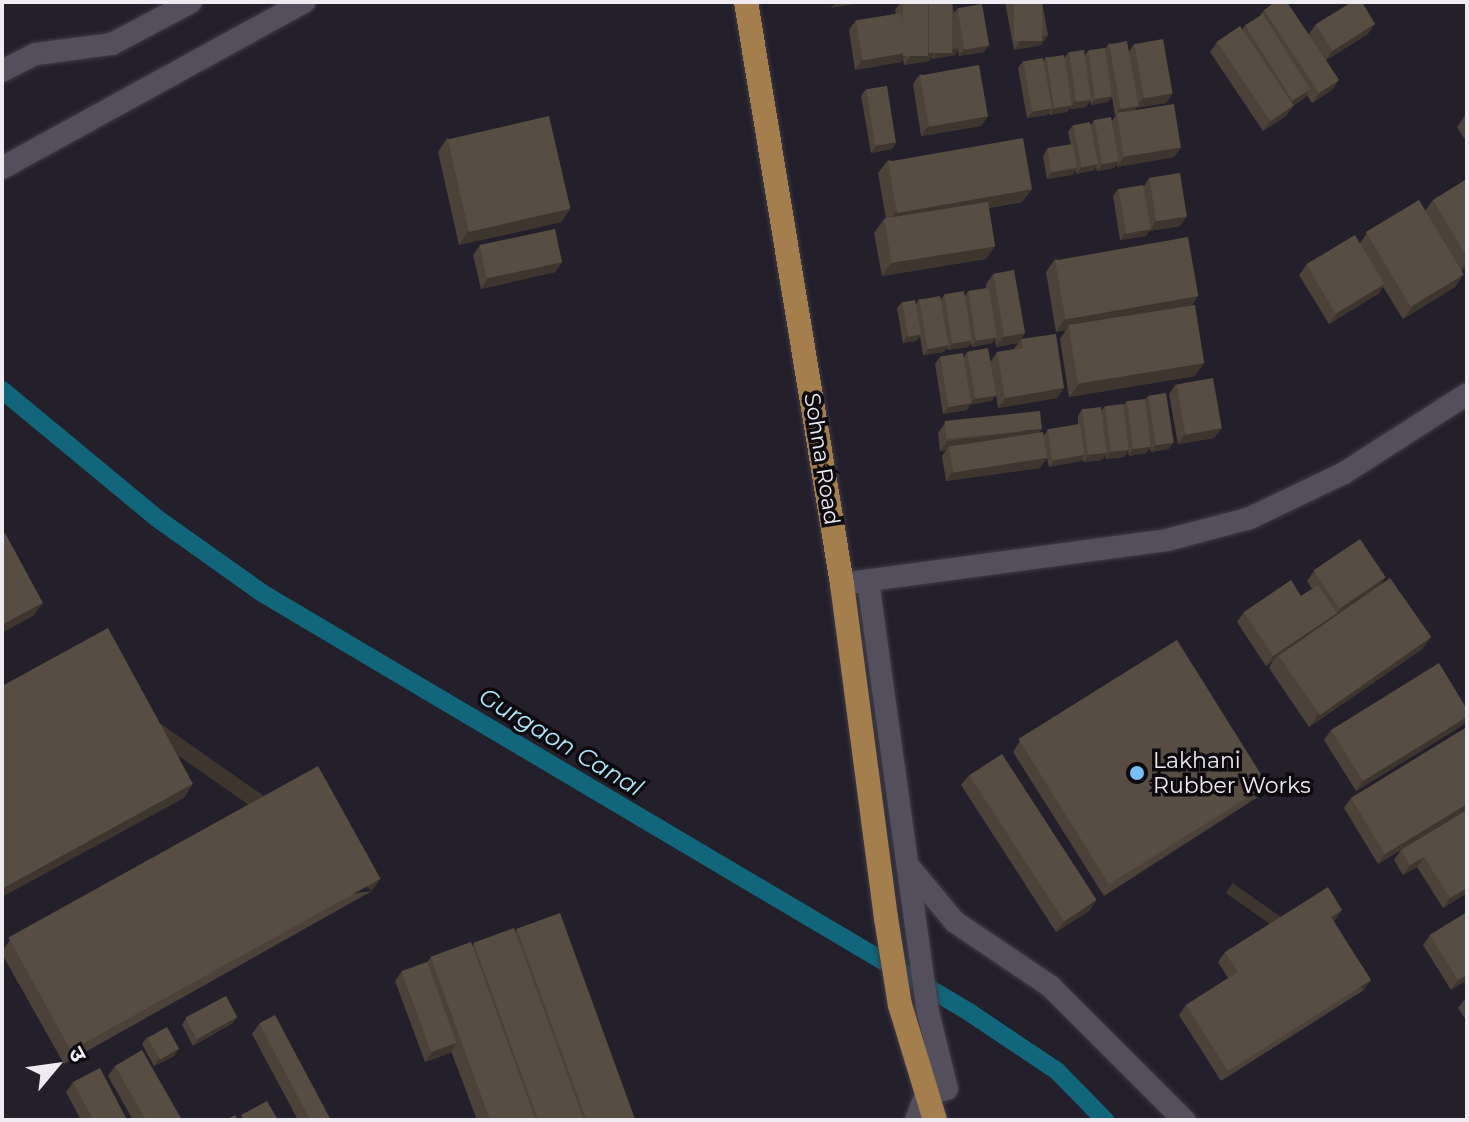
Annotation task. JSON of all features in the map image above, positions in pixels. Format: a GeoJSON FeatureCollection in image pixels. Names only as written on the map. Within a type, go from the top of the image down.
{"type":"FeatureCollection","features":[{"type":"Feature","properties":{"kind":"main road","name":"Sohna Road"},"geometry":{"type":"LineString","coordinates":[[746,2],[842,584],[900,1005],[935,1120]]}},
{"type":"Feature","properties":{"kind":"street"},"geometry":{"type":"LineString","coordinates":[[2,71],[46,51],[112,44],[191,2]]}},
{"type":"Feature","properties":{"kind":"street"},"geometry":{"type":"LineString","coordinates":[[2,168],[304,2]]}},
{"type":"Feature","properties":{"kind":"street"},"geometry":{"type":"LineString","coordinates":[[842,584],[1167,540],[1250,518],[1344,473],[1467,394]]}},
{"type":"Feature","properties":{"kind":"street"},"geometry":{"type":"LineString","coordinates":[[868,581],[928,1012],[947,1089],[926,1094],[916,1120]]}},
{"type":"Feature","properties":{"kind":"street"},"geometry":{"type":"LineString","coordinates":[[907,864],[955,922],[1050,986],[1184,1120]]}},
{"type":"Feature","properties":{"kind":"building"},"geometry":{"type":"Polygon","coordinates":[[[903,2],[928,2],[928,56],[903,56],[903,2]]]}},
{"type":"Feature","properties":{"kind":"building"},"geometry":{"type":"Polygon","coordinates":[[[929,2],[952,2],[952,53],[929,53],[929,2]]]}},
{"type":"Feature","properties":{"kind":"building"},"geometry":{"type":"Polygon","coordinates":[[[1014,2],[1042,2],[1042,41],[1014,41],[1014,2]]]}},
{"type":"Feature","properties":{"kind":"building"},"geometry":{"type":"Polygon","coordinates":[[[1275,2],[1287,2],[1339,80],[1319,93],[1264,10],[1275,2]]]}},
{"type":"Feature","properties":{"kind":"building"},"geometry":{"type":"Polygon","coordinates":[[[1352,2],[1362,2],[1375,24],[1332,51],[1316,24],[1352,2]]]}},
{"type":"Feature","properties":{"kind":"building"},"geometry":{"type":"Polygon","coordinates":[[[982,4],[989,45],[965,50],[957,8],[982,4]]]}},
{"type":"Feature","properties":{"kind":"building"},"geometry":{"type":"Polygon","coordinates":[[[901,13],[908,52],[863,60],[856,21],[901,13]]]}},
{"type":"Feature","properties":{"kind":"building"},"geometry":{"type":"Polygon","coordinates":[[[1263,14],[1310,89],[1292,101],[1245,25],[1263,14]]]}},
{"type":"Feature","properties":{"kind":"building"},"geometry":{"type":"Polygon","coordinates":[[[1240,26],[1294,106],[1270,121],[1217,42],[1240,26]]]}},
{"type":"Feature","properties":{"kind":"building"},"geometry":{"type":"Polygon","coordinates":[[[1163,39],[1173,93],[1144,98],[1134,44],[1163,39]]]}},
{"type":"Feature","properties":{"kind":"building"},"geometry":{"type":"Polygon","coordinates":[[[1127,41],[1138,106],[1121,109],[1109,44],[1127,41]]]}},
{"type":"Feature","properties":{"kind":"building"},"geometry":{"type":"Polygon","coordinates":[[[1105,48],[1112,97],[1095,99],[1088,50],[1105,48]]]}},
{"type":"Feature","properties":{"kind":"building"},"geometry":{"type":"Polygon","coordinates":[[[1084,50],[1091,100],[1076,102],[1069,52],[1084,50]]]}},
{"type":"Feature","properties":{"kind":"building"},"geometry":{"type":"Polygon","coordinates":[[[1064,55],[1072,105],[1054,108],[1046,58],[1064,55]]]}},
{"type":"Feature","properties":{"kind":"building"},"geometry":{"type":"Polygon","coordinates":[[[1043,58],[1052,108],[1032,112],[1023,61],[1043,58]]]}},
{"type":"Feature","properties":{"kind":"building"},"geometry":{"type":"Polygon","coordinates":[[[979,65],[988,116],[929,127],[920,75],[979,65]]]}},
{"type":"Feature","properties":{"kind":"building"},"geometry":{"type":"Polygon","coordinates":[[[887,86],[896,142],[875,146],[866,89],[887,86]]]}},
{"type":"Feature","properties":{"kind":"building"},"geometry":{"type":"Polygon","coordinates":[[[1174,104],[1181,147],[1124,157],[1117,113],[1174,104]]]}},
{"type":"Feature","properties":{"kind":"building"},"geometry":{"type":"Polygon","coordinates":[[[549,116],[570,209],[469,232],[448,139],[549,116]]]}},
{"type":"Feature","properties":{"kind":"building"},"geometry":{"type":"Polygon","coordinates":[[[1111,117],[1119,161],[1102,164],[1094,120],[1111,117]]]}},
{"type":"Feature","properties":{"kind":"building"},"geometry":{"type":"Polygon","coordinates":[[[1090,122],[1098,164],[1082,167],[1073,125],[1090,122]]]}},
{"type":"Feature","properties":{"kind":"building"},"geometry":{"type":"Polygon","coordinates":[[[1023,138],[1032,189],[897,213],[888,162],[1023,138]]]}},
{"type":"Feature","properties":{"kind":"building"},"geometry":{"type":"Polygon","coordinates":[[[1073,144],[1077,168],[1051,172],[1047,148],[1073,144]]]}},
{"type":"Feature","properties":{"kind":"building"},"geometry":{"type":"Polygon","coordinates":[[[1180,173],[1187,216],[1156,221],[1149,178],[1180,173]]]}},
{"type":"Feature","properties":{"kind":"building"},"geometry":{"type":"Polygon","coordinates":[[[1467,179],[1467,257],[1433,200],[1467,179]]]}},
{"type":"Feature","properties":{"kind":"building"},"geometry":{"type":"Polygon","coordinates":[[[1143,185],[1151,229],[1126,234],[1118,189],[1143,185]]]}},
{"type":"Feature","properties":{"kind":"building"},"geometry":{"type":"Polygon","coordinates":[[[1419,200],[1464,275],[1411,307],[1366,232],[1419,200]]]}},
{"type":"Feature","properties":{"kind":"building"},"geometry":{"type":"Polygon","coordinates":[[[988,202],[995,246],[891,263],[884,218],[988,202]]]}},
{"type":"Feature","properties":{"kind":"building"},"geometry":{"type":"Polygon","coordinates":[[[555,229],[562,262],[487,278],[480,245],[555,229]]]}},
{"type":"Feature","properties":{"kind":"building"},"geometry":{"type":"Polygon","coordinates":[[[1355,235],[1384,284],[1335,313],[1306,264],[1355,235]]]}},
{"type":"Feature","properties":{"kind":"building"},"geometry":{"type":"Polygon","coordinates":[[[1188,237],[1198,296],[1065,320],[1055,260],[1188,237]]]}},
{"type":"Feature","properties":{"kind":"building"},"geometry":{"type":"Polygon","coordinates":[[[1014,270],[1025,333],[1004,337],[993,274],[1014,270]]]}},
{"type":"Feature","properties":{"kind":"building"},"geometry":{"type":"Polygon","coordinates":[[[989,288],[997,337],[976,341],[968,291],[989,288]]]}},
{"type":"Feature","properties":{"kind":"building"},"geometry":{"type":"Polygon","coordinates":[[[964,291],[972,340],[952,344],[944,294],[964,291]]]}},
{"type":"Feature","properties":{"kind":"building"},"geometry":{"type":"Polygon","coordinates":[[[940,296],[949,345],[928,349],[919,300],[940,296]]]}},
{"type":"Feature","properties":{"kind":"building"},"geometry":{"type":"Polygon","coordinates":[[[915,300],[921,334],[908,337],[902,302],[915,300]]]}},
{"type":"Feature","properties":{"kind":"building"},"geometry":{"type":"Polygon","coordinates":[[[1195,305],[1204,363],[1078,383],[1069,325],[1195,305]]]}},
{"type":"Feature","properties":{"kind":"building"},"geometry":{"type":"Polygon","coordinates":[[[1056,334],[1064,388],[1005,398],[997,352],[1023,348],[1021,339],[1056,334]]]}},
{"type":"Feature","properties":{"kind":"building"},"geometry":{"type":"Polygon","coordinates":[[[988,348],[996,395],[976,399],[967,352],[988,348]]]}},
{"type":"Feature","properties":{"kind":"building"},"geometry":{"type":"Polygon","coordinates":[[[963,353],[971,403],[948,407],[940,357],[963,353]]]}},
{"type":"Feature","properties":{"kind":"building"},"geometry":{"type":"Polygon","coordinates":[[[1213,378],[1222,428],[1185,435],[1177,384],[1213,378]]]}},
{"type":"Feature","properties":{"kind":"building"},"geometry":{"type":"Polygon","coordinates":[[[1166,393],[1174,442],[1156,445],[1148,396],[1166,393]]]}},
{"type":"Feature","properties":{"kind":"building"},"geometry":{"type":"Polygon","coordinates":[[[1145,399],[1151,447],[1133,449],[1127,401],[1145,399]]]}},
{"type":"Feature","properties":{"kind":"building"},"geometry":{"type":"Polygon","coordinates":[[[1123,404],[1129,450],[1111,452],[1105,406],[1123,404]]]}},
{"type":"Feature","properties":{"kind":"building"},"geometry":{"type":"Polygon","coordinates":[[[1101,407],[1107,453],[1088,455],[1082,409],[1101,407]]]}},
{"type":"Feature","properties":{"kind":"building"},"geometry":{"type":"Polygon","coordinates":[[[1040,411],[1042,429],[946,439],[945,421],[1040,411]]]}},
{"type":"Feature","properties":{"kind":"building"},"geometry":{"type":"Polygon","coordinates":[[[1080,424],[1085,455],[1052,460],[1047,429],[1080,424]]]}},
{"type":"Feature","properties":{"kind":"building"},"geometry":{"type":"Polygon","coordinates":[[[1043,432],[1047,458],[953,473],[949,447],[1043,432]]]}},
{"type":"Feature","properties":{"kind":"building"},"geometry":{"type":"Polygon","coordinates":[[[5,533],[43,603],[2,625],[2,535],[5,533]]]}},
{"type":"Feature","properties":{"kind":"building"},"geometry":{"type":"Polygon","coordinates":[[[1360,539],[1386,577],[1339,608],[1314,570],[1360,539]]]}},
{"type":"Feature","properties":{"kind":"building"},"geometry":{"type":"Polygon","coordinates":[[[1390,578],[1431,637],[1320,715],[1279,656],[1390,578]]]}},
{"type":"Feature","properties":{"kind":"building"},"geometry":{"type":"Polygon","coordinates":[[[1291,580],[1301,596],[1318,585],[1337,613],[1273,656],[1244,612],[1291,580]]]}},
{"type":"Feature","properties":{"kind":"building"},"geometry":{"type":"Polygon","coordinates":[[[108,628],[193,784],[2,889],[2,686],[108,628]]]}},
{"type":"Feature","properties":{"kind":"building","name":"Lakhani Rubber Works"},"geometry":{"type":"Polygon","coordinates":[[[1177,640],[1268,785],[1109,884],[1018,739],[1177,640]]]}},
{"type":"Feature","properties":{"kind":"building"},"geometry":{"type":"Polygon","coordinates":[[[1439,663],[1467,709],[1467,717],[1363,781],[1331,730],[1439,663]]]}},
{"type":"Feature","properties":{"kind":"building"},"geometry":{"type":"Polygon","coordinates":[[[1467,727],[1467,804],[1385,854],[1351,798],[1467,727]]]}},
{"type":"Feature","properties":{"kind":"building"},"geometry":{"type":"Polygon","coordinates":[[[1002,754],[1097,900],[1064,921],[969,775],[1002,754]]]}},
{"type":"Feature","properties":{"kind":"building"},"geometry":{"type":"Polygon","coordinates":[[[318,766],[381,879],[71,1050],[8,938],[318,766]]]}},
{"type":"Feature","properties":{"kind":"building"},"geometry":{"type":"Polygon","coordinates":[[[1467,810],[1467,888],[1450,898],[1424,857],[1410,865],[1401,850],[1467,810]]]}},
{"type":"Feature","properties":{"kind":"building"},"geometry":{"type":"Polygon","coordinates":[[[1328,887],[1342,910],[1331,917],[1371,980],[1228,1071],[1186,1005],[1238,972],[1225,952],[1328,887]]]}},
{"type":"Feature","properties":{"kind":"building"},"geometry":{"type":"Polygon","coordinates":[[[1467,912],[1467,975],[1458,980],[1430,935],[1467,912]]]}},
{"type":"Feature","properties":{"kind":"building"},"geometry":{"type":"Polygon","coordinates":[[[560,913],[635,1120],[586,1120],[517,929],[560,913]]]}},
{"type":"Feature","properties":{"kind":"building"},"geometry":{"type":"Polygon","coordinates":[[[514,928],[584,1120],[538,1120],[474,943],[514,928]]]}},
{"type":"Feature","properties":{"kind":"building"},"geometry":{"type":"Polygon","coordinates":[[[471,942],[536,1120],[490,1120],[431,957],[471,942]]]}},
{"type":"Feature","properties":{"kind":"building"},"geometry":{"type":"Polygon","coordinates":[[[427,962],[456,1043],[431,1052],[402,971],[427,962]]]}},
{"type":"Feature","properties":{"kind":"building"},"geometry":{"type":"Polygon","coordinates":[[[226,996],[237,1017],[197,1039],[185,1018],[226,996]]]}},
{"type":"Feature","properties":{"kind":"building"},"geometry":{"type":"Polygon","coordinates":[[[275,1015],[331,1120],[310,1120],[259,1023],[275,1015]]]}},
{"type":"Feature","properties":{"kind":"building"},"geometry":{"type":"Polygon","coordinates":[[[167,1027],[179,1049],[160,1060],[148,1038],[167,1027]]]}},
{"type":"Feature","properties":{"kind":"building"},"geometry":{"type":"Polygon","coordinates":[[[142,1050],[182,1120],[146,1120],[115,1066],[142,1050]]]}},
{"type":"Feature","properties":{"kind":"building"},"geometry":{"type":"Polygon","coordinates":[[[100,1068],[127,1120],[93,1120],[73,1082],[100,1068]]]}},
{"type":"Feature","properties":{"kind":"building"},"geometry":{"type":"Polygon","coordinates":[[[267,1101],[278,1120],[244,1120],[241,1115],[267,1101]]]}},
{"type":"Feature","properties":{"kind":"waterway","name":"Gurgaon Canal"},"geometry":{"type":"LineString","coordinates":[[2,390],[158,519],[262,593],[969,1012],[1057,1071],[1105,1120]]}},
{"type":"Feature","properties":{"kind":"place","name":"Lakhani Rubber Works"},"geometry":{"type":"Point","coordinates":[1137,773]}}]}
